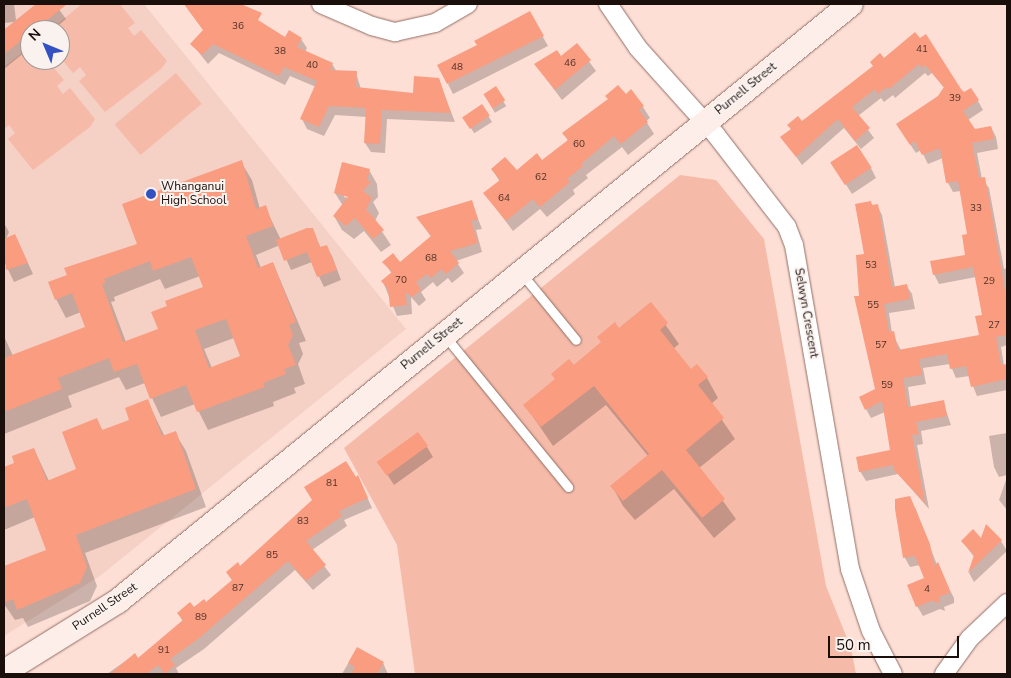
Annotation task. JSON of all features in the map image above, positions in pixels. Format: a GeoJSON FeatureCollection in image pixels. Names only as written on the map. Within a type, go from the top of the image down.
{"type":"FeatureCollection","features":[{"type":"Feature","properties":{"kind":"main road","name":"Purnell Street"},"geometry":{"type":"LineString","coordinates":[[4,672],[118,601],[851,4]]}},
{"type":"Feature","properties":{"kind":"street"},"geometry":{"type":"LineString","coordinates":[[321,4],[372,26],[394,32],[435,24],[468,4]]}},
{"type":"Feature","properties":{"kind":"street","name":"Selwyn Crescent"},"geometry":{"type":"LineString","coordinates":[[608,4],[638,48],[705,122],[777,210],[794,245],[850,569],[871,631],[893,674]]}},
{"type":"Feature","properties":{"kind":"street"},"geometry":{"type":"LineString","coordinates":[[944,674],[970,638],[1007,603]]}},
{"type":"Feature","properties":{"kind":"lane"},"geometry":{"type":"LineString","coordinates":[[521,272],[576,340]]}},
{"type":"Feature","properties":{"kind":"lane"},"geometry":{"type":"LineString","coordinates":[[444,335],[568,488]]}},
{"type":"Feature","properties":{"kind":"shaded area","name":"Whanganui High School"},"geometry":{"type":"Polygon","coordinates":[[[4,4],[144,4],[406,329],[100,576],[4,636],[4,4]]]}},
{"type":"Feature","properties":{"kind":"shaded area"},"geometry":{"type":"Polygon","coordinates":[[[82,4],[120,4],[135,23],[128,28],[134,36],[141,30],[167,61],[161,69],[105,112],[79,81],[86,75],[80,67],[73,73],[70,69],[70,20],[62,20],[82,4]]]}},
{"type":"Feature","properties":{"kind":"shaded area"},"geometry":{"type":"Polygon","coordinates":[[[20,54],[20,70],[56,70],[64,80],[57,86],[63,94],[70,88],[95,119],[90,127],[33,170],[8,139],[15,133],[9,125],[4,129],[4,67],[20,54]]]}},
{"type":"Feature","properties":{"kind":"shaded area"},"geometry":{"type":"Polygon","coordinates":[[[176,73],[202,104],[140,155],[115,124],[176,73]]]}},
{"type":"Feature","properties":{"kind":"shaded area"},"geometry":{"type":"Polygon","coordinates":[[[680,175],[716,180],[764,239],[826,586],[851,648],[856,674],[415,674],[397,545],[344,448],[680,175]]]}},
{"type":"Feature","properties":{"kind":"building"},"geometry":{"type":"Polygon","coordinates":[[[36,4],[67,4],[47,20],[20,20],[20,42],[4,54],[4,30],[36,4]]]}},
{"type":"Feature","properties":{"kind":"building"},"geometry":{"type":"Polygon","coordinates":[[[184,4],[241,4],[262,13],[258,20],[285,37],[289,30],[302,38],[297,47],[333,63],[330,70],[357,71],[356,87],[413,93],[414,76],[439,78],[451,113],[382,110],[380,144],[364,143],[366,108],[329,106],[319,127],[300,119],[317,81],[284,67],[279,76],[213,44],[202,55],[190,44],[203,30],[184,4]]]}},
{"type":"Feature","properties":{"kind":"building"},"geometry":{"type":"Polygon","coordinates":[[[530,11],[544,36],[447,84],[437,65],[477,45],[474,41],[530,11]]]}},
{"type":"Feature","properties":{"kind":"building"},"geometry":{"type":"Polygon","coordinates":[[[915,32],[920,38],[926,34],[961,89],[964,92],[971,88],[979,100],[963,111],[975,129],[991,126],[994,139],[972,143],[979,178],[985,177],[1007,302],[1007,335],[996,337],[1001,365],[1007,364],[1007,379],[971,387],[966,366],[950,369],[947,354],[919,359],[922,375],[903,378],[908,407],[944,400],[947,416],[916,422],[919,434],[912,435],[925,503],[894,470],[893,465],[859,472],[856,457],[890,450],[882,401],[865,410],[859,397],[875,389],[854,296],[859,296],[856,255],[864,254],[855,204],[871,201],[872,205],[878,204],[892,287],[907,284],[910,299],[884,304],[889,332],[894,331],[898,350],[979,335],[975,316],[982,315],[973,267],[933,275],[930,261],[965,255],[962,235],[967,234],[958,181],[946,183],[940,148],[922,155],[915,141],[910,145],[896,124],[938,96],[944,87],[925,65],[922,68],[919,64],[889,89],[887,87],[878,94],[875,89],[852,107],[870,128],[855,141],[838,119],[796,157],[780,137],[791,129],[787,125],[798,116],[802,121],[873,66],[870,62],[880,53],[884,58],[915,32]]]}},
{"type":"Feature","properties":{"kind":"building"},"geometry":{"type":"Polygon","coordinates":[[[577,43],[591,60],[555,90],[534,64],[557,50],[561,56],[577,43]]]}},
{"type":"Feature","properties":{"kind":"building"},"geometry":{"type":"Polygon","coordinates":[[[618,85],[626,94],[631,89],[644,106],[639,110],[648,122],[621,144],[614,136],[581,164],[583,166],[567,179],[570,182],[540,207],[533,199],[506,221],[483,193],[500,180],[491,169],[505,157],[517,170],[537,153],[542,160],[568,140],[562,133],[608,99],[605,96],[618,85]]]}},
{"type":"Feature","properties":{"kind":"building"},"geometry":{"type":"Polygon","coordinates":[[[496,86],[505,100],[493,108],[483,94],[496,86]]]}},
{"type":"Feature","properties":{"kind":"building"},"geometry":{"type":"Polygon","coordinates":[[[482,104],[490,116],[470,129],[462,117],[482,104]]]}},
{"type":"Feature","properties":{"kind":"building"},"geometry":{"type":"Polygon","coordinates":[[[857,145],[872,168],[845,185],[830,162],[857,145]]]}},
{"type":"Feature","properties":{"kind":"building"},"geometry":{"type":"Polygon","coordinates":[[[242,160],[256,209],[266,205],[273,226],[246,236],[258,268],[273,262],[296,322],[289,325],[293,335],[288,345],[296,365],[284,369],[286,374],[263,383],[265,387],[197,412],[186,385],[150,399],[137,364],[114,372],[109,358],[58,378],[62,389],[4,412],[4,358],[85,327],[72,293],[55,300],[48,282],[67,275],[64,268],[137,244],[122,204],[242,160]],[[191,257],[153,271],[150,261],[104,279],[106,283],[102,284],[123,342],[158,329],[151,312],[167,306],[165,301],[203,287],[191,257]],[[226,319],[195,330],[209,368],[240,356],[226,319]]]}},
{"type":"Feature","properties":{"kind":"building"},"geometry":{"type":"Polygon","coordinates":[[[342,162],[370,169],[367,180],[371,182],[363,191],[372,198],[366,209],[384,230],[373,239],[355,218],[346,226],[333,216],[348,197],[334,193],[342,162]]]}},
{"type":"Feature","properties":{"kind":"building"},"geometry":{"type":"Polygon","coordinates":[[[472,200],[478,219],[471,221],[478,243],[450,251],[459,263],[446,274],[441,269],[431,278],[427,274],[416,282],[421,290],[412,297],[405,292],[407,305],[390,307],[388,289],[381,281],[392,272],[382,262],[393,253],[400,262],[431,236],[416,217],[472,200]]]}},
{"type":"Feature","properties":{"kind":"building"},"geometry":{"type":"Polygon","coordinates":[[[307,228],[313,228],[320,247],[327,245],[337,270],[317,277],[307,252],[284,261],[276,240],[307,228]]]}},
{"type":"Feature","properties":{"kind":"building"},"geometry":{"type":"Polygon","coordinates":[[[15,234],[28,263],[6,270],[4,239],[15,234]]]}},
{"type":"Feature","properties":{"kind":"building"},"geometry":{"type":"Polygon","coordinates":[[[651,302],[668,323],[660,330],[691,369],[697,364],[708,377],[698,385],[724,418],[686,450],[725,499],[702,518],[662,470],[623,501],[610,486],[649,454],[594,386],[541,427],[523,405],[555,379],[551,374],[569,359],[574,365],[601,342],[597,337],[615,322],[619,328],[651,302]]]}},
{"type":"Feature","properties":{"kind":"building"},"geometry":{"type":"Polygon","coordinates":[[[148,399],[162,436],[176,431],[196,489],[76,535],[87,567],[80,583],[17,610],[13,599],[4,603],[4,566],[46,550],[27,499],[4,508],[4,467],[14,463],[12,456],[34,448],[47,481],[76,469],[62,432],[97,418],[102,430],[129,420],[125,408],[148,399]]]}},
{"type":"Feature","properties":{"kind":"building"},"geometry":{"type":"Polygon","coordinates":[[[418,432],[428,446],[387,476],[377,462],[418,432]]]}},
{"type":"Feature","properties":{"kind":"building"},"geometry":{"type":"Polygon","coordinates":[[[346,461],[356,477],[358,475],[368,498],[339,511],[342,516],[306,541],[326,565],[306,581],[288,561],[198,639],[170,659],[175,665],[165,674],[158,665],[146,674],[110,674],[135,653],[138,658],[183,620],[177,613],[190,602],[194,607],[204,599],[206,602],[232,580],[226,572],[238,562],[240,566],[312,500],[304,487],[346,461]]]}},
{"type":"Feature","properties":{"kind":"building"},"geometry":{"type":"Polygon","coordinates":[[[910,496],[930,544],[934,566],[938,562],[949,588],[949,593],[939,597],[940,602],[935,603],[934,600],[916,607],[907,585],[924,578],[915,556],[903,558],[895,509],[895,499],[910,496]]]}},
{"type":"Feature","properties":{"kind":"building"},"geometry":{"type":"Polygon","coordinates":[[[986,524],[1002,540],[968,573],[974,555],[961,541],[973,529],[981,538],[986,524]]]}},
{"type":"Feature","properties":{"kind":"building"},"geometry":{"type":"Polygon","coordinates":[[[357,647],[384,662],[377,674],[351,674],[355,667],[348,663],[357,647]]]}},
{"type":"Feature","properties":{"kind":"place","name":"Whanganui High School"},"geometry":{"type":"Point","coordinates":[151,194]}}]}
